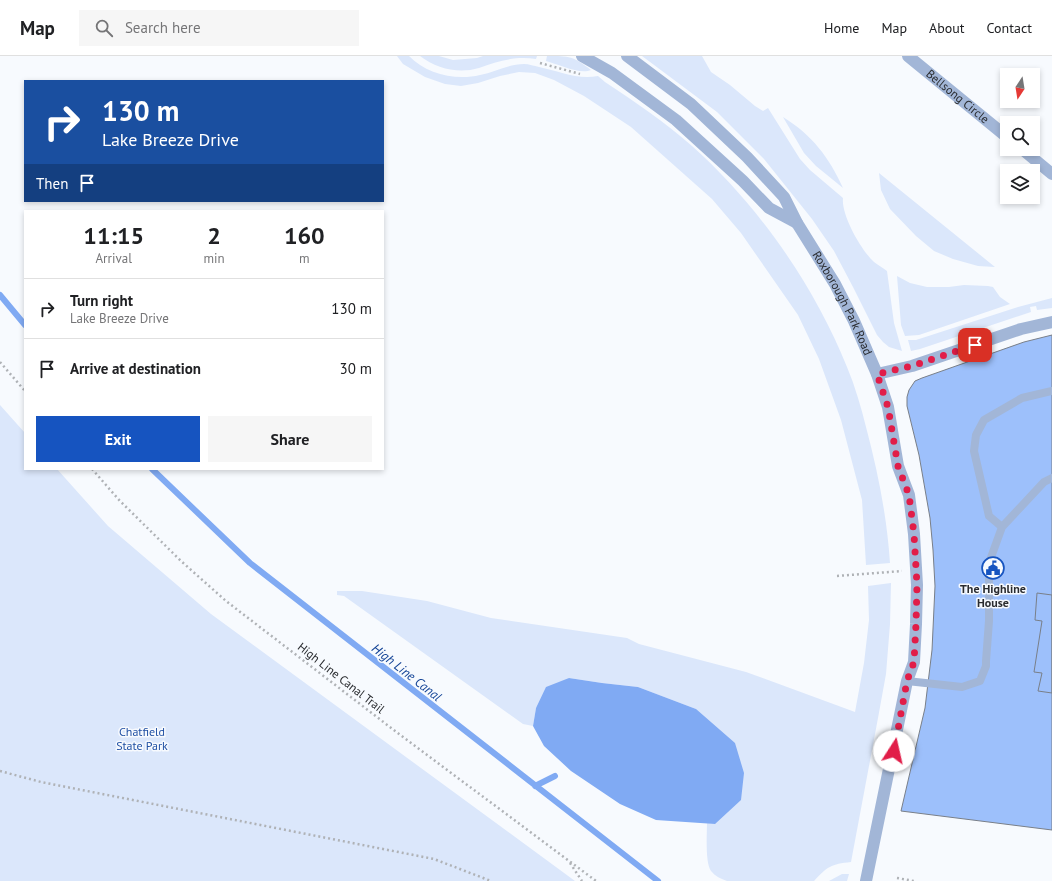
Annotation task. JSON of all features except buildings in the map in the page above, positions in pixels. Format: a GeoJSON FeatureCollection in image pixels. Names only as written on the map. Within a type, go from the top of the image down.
{"type":"FeatureCollection","features":[{"type":"Feature","properties":{"kind":"street"},"geometry":{"type":"LineString","coordinates":[[582,56],[612,73],[676,120],[743,181],[769,208],[797,223]]}},
{"type":"Feature","properties":{"kind":"street","name":"Roxborough Park Road"},"geometry":{"type":"LineString","coordinates":[[626,56],[691,104],[742,152],[784,197],[797,223],[841,295],[877,374],[888,407],[898,466],[909,495],[914,534],[916,624],[914,662],[907,681],[866,881]]}},
{"type":"Feature","properties":{"kind":"street","name":"Bellsong Circle"},"geometry":{"type":"LineString","coordinates":[[908,56],[1000,131]]}},
{"type":"Feature","properties":{"kind":"street"},"geometry":{"type":"LineString","coordinates":[[1030,156],[1052,174]]}},
{"type":"Feature","properties":{"kind":"street"},"geometry":{"type":"LineString","coordinates":[[877,374],[912,366],[1021,330],[1052,322]]}},
{"type":"Feature","properties":{"kind":"lane"},"geometry":{"type":"LineString","coordinates":[[1002,527],[989,516],[974,451],[976,435],[984,420],[1022,398],[1052,391]]}},
{"type":"Feature","properties":{"kind":"lane"},"geometry":{"type":"LineString","coordinates":[[907,681],[962,687],[980,681],[986,666],[989,621],[989,563],[1002,527],[1044,482],[1052,478]]}},
{"type":"Feature","properties":{"kind":"path"},"geometry":{"type":"LineString","coordinates":[[0,362],[24,390]]}},
{"type":"Feature","properties":{"kind":"path","name":"High Line Canal Trail"},"geometry":{"type":"LineString","coordinates":[[93,470],[120,501],[181,561],[226,601],[393,730],[596,881]]}},
{"type":"Feature","properties":{"kind":"path"},"geometry":{"type":"LineString","coordinates":[[837,576],[916,571]]}},
{"type":"Feature","properties":{"kind":"path"},"geometry":{"type":"LineString","coordinates":[[0,771],[41,782],[434,859],[491,881]]}},
{"type":"Feature","properties":{"kind":"path"},"geometry":{"type":"LineString","coordinates":[[569,861],[582,881]]}},
{"type":"Feature","properties":{"kind":"path"},"geometry":{"type":"LineString","coordinates":[[897,878],[914,881]]}},
{"type":"Feature","properties":{"kind":"green space"},"geometry":{"type":"Polygon","coordinates":[[[397,56],[409,56],[433,72],[461,77],[486,74],[518,64],[530,65],[575,76],[598,76],[671,129],[692,146],[716,169],[761,220],[782,248],[801,277],[834,336],[855,389],[870,444],[884,512],[890,563],[866,565],[862,500],[841,420],[819,359],[798,315],[741,233],[712,199],[631,127],[584,96],[554,80],[535,73],[519,72],[461,86],[445,84],[425,77],[403,64],[397,56]]]}},
{"type":"Feature","properties":{"kind":"green space"},"geometry":{"type":"Polygon","coordinates":[[[420,56],[439,56],[453,60],[483,56],[537,56],[536,59],[521,58],[493,63],[471,70],[456,70],[441,67],[420,56]]]}},
{"type":"Feature","properties":{"kind":"green space"},"geometry":{"type":"Polygon","coordinates":[[[547,56],[561,56],[575,59],[591,70],[581,71],[546,61],[547,56]]]}},
{"type":"Feature","properties":{"kind":"green space"},"geometry":{"type":"Polygon","coordinates":[[[642,56],[702,56],[711,72],[730,85],[755,106],[763,111],[768,108],[800,159],[810,170],[843,198],[845,213],[858,241],[869,257],[887,271],[894,323],[902,351],[889,347],[877,335],[834,251],[812,219],[764,159],[717,112],[642,56]]]}},
{"type":"Feature","properties":{"kind":"green space"},"geometry":{"type":"Polygon","coordinates":[[[783,117],[803,131],[819,148],[832,166],[843,188],[816,166],[804,153],[783,117]]]}},
{"type":"Feature","properties":{"kind":"green space"},"geometry":{"type":"Polygon","coordinates":[[[879,173],[995,267],[978,266],[953,259],[934,251],[916,236],[890,209],[881,190],[879,173]]]}},
{"type":"Feature","properties":{"kind":"green space"},"geometry":{"type":"Polygon","coordinates":[[[897,276],[910,283],[927,287],[964,285],[993,287],[1000,297],[1010,304],[919,335],[905,336],[901,325],[897,276]]]}},
{"type":"Feature","properties":{"kind":"green space"},"geometry":{"type":"Polygon","coordinates":[[[1052,298],[1052,308],[1037,310],[1036,306],[1030,307],[1031,312],[911,351],[908,340],[916,340],[1018,307],[1052,298]]]}},
{"type":"Feature","properties":{"kind":"green space","name":"Chatfield State Park"},"geometry":{"type":"Polygon","coordinates":[[[0,405],[24,432],[24,470],[58,470],[108,526],[211,614],[575,881],[0,881],[0,405]]]}},
{"type":"Feature","properties":{"kind":"green space"},"geometry":{"type":"Polygon","coordinates":[[[891,583],[890,624],[886,674],[851,862],[830,867],[822,872],[814,881],[727,881],[718,877],[711,871],[707,855],[707,823],[715,824],[696,709],[638,687],[569,678],[536,708],[533,726],[523,724],[344,596],[337,595],[337,591],[362,591],[427,601],[491,618],[627,638],[639,644],[746,672],[855,712],[864,663],[869,620],[868,586],[891,583]]]}},
{"type":"Feature","properties":{"kind":"green space"},"geometry":{"type":"Polygon","coordinates":[[[842,874],[849,874],[847,881],[829,881],[842,874]]]}},
{"type":"Feature","properties":{"kind":"water"},"geometry":{"type":"Polygon","coordinates":[[[569,678],[638,687],[696,709],[735,743],[744,773],[741,800],[715,824],[656,820],[620,804],[571,771],[544,746],[533,726],[536,708],[546,687],[569,678]]]}},
{"type":"Feature","properties":{"kind":"waterway","name":"High Line Canal"},"geometry":{"type":"LineString","coordinates":[[0,295],[24,324]]}},
{"type":"Feature","properties":{"kind":"waterway","name":"High Line Canal"},"geometry":{"type":"LineString","coordinates":[[153,470],[250,563],[658,881]]}},
{"type":"Feature","properties":{"kind":"waterway"},"geometry":{"type":"LineString","coordinates":[[535,786],[555,776]]}},
{"type":"Feature","properties":{"kind":"place","name":"The Highline House"},"geometry":{"type":"Point","coordinates":[993,568]}},
{"type":"Feature","properties":{"kind":"route"},"geometry":{"type":"LineString","coordinates":[[894,751],[907,681],[914,662],[917,585],[914,534],[909,495],[898,466],[888,407],[877,374],[912,366],[975,345]]}}]}
